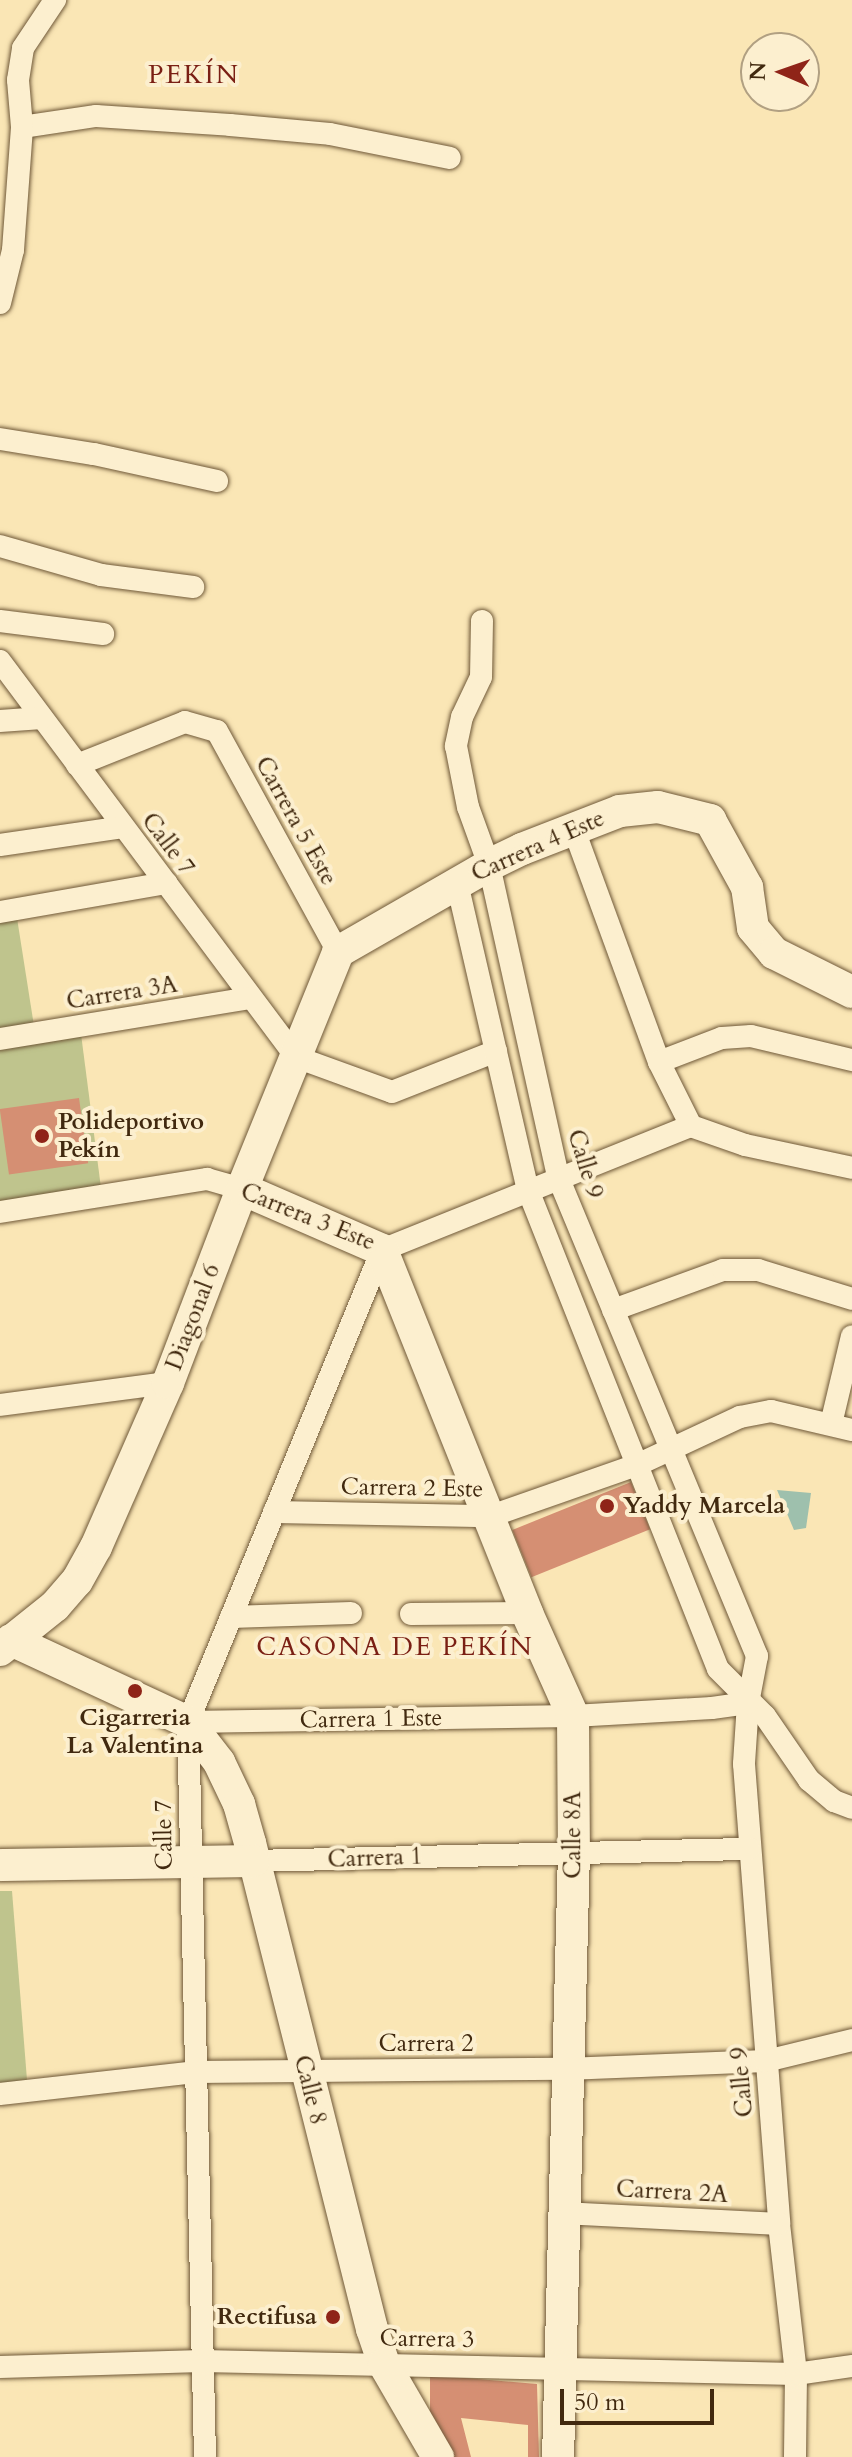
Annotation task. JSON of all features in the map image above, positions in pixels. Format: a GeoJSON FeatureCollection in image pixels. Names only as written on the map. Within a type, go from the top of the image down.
{"type":"FeatureCollection","features":[{"type":"Feature","properties":{"kind":"main road","name":"Carrera 4 Este"},"geometry":{"type":"LineString","coordinates":[[338,952],[489,865],[573,827],[620,811],[658,807],[681,810],[710,820],[747,887],[753,928],[774,953],[852,992]]}},
{"type":"Feature","properties":{"kind":"main road","name":"Diagonal 6"},"geometry":{"type":"LineString","coordinates":[[6,1645],[55,1606],[77,1581],[96,1547],[168,1383],[338,952]]}},
{"type":"Feature","properties":{"kind":"main road","name":"Carrera 3 Este"},"geometry":{"type":"LineString","coordinates":[[242,1189],[382,1250]]}},
{"type":"Feature","properties":{"kind":"main road","name":"Calle 8A"},"geometry":{"type":"LineString","coordinates":[[382,1250],[491,1516],[527,1613],[573,1716],[574,1852],[558,2457]]}},
{"type":"Feature","properties":{"kind":"main road","name":"Carrera 1 Este"},"geometry":{"type":"LineString","coordinates":[[6,1645],[188,1722]]}},
{"type":"Feature","properties":{"kind":"main road","name":"Calle 8"},"geometry":{"type":"LineString","coordinates":[[188,1722],[219,1762],[234,1794],[360,2285],[384,2364],[438,2457]]}},
{"type":"Feature","properties":{"kind":"main road","name":"Carrera 1"},"geometry":{"type":"LineString","coordinates":[[0,1865],[253,1861]]}},
{"type":"Feature","properties":{"kind":"street"},"geometry":{"type":"LineString","coordinates":[[0,303],[6,267],[8,204],[22,127],[18,80],[23,48],[55,0]]}},
{"type":"Feature","properties":{"kind":"street"},"geometry":{"type":"LineString","coordinates":[[22,127],[96,116],[230,125],[330,134],[450,158]]}},
{"type":"Feature","properties":{"kind":"street"},"geometry":{"type":"LineString","coordinates":[[0,439],[94,454],[217,481]]}},
{"type":"Feature","properties":{"kind":"street"},"geometry":{"type":"LineString","coordinates":[[0,546],[101,575],[193,587]]}},
{"type":"Feature","properties":{"kind":"street"},"geometry":{"type":"LineString","coordinates":[[0,621],[103,634]]}},
{"type":"Feature","properties":{"kind":"street","name":"Calle 9"},"geometry":{"type":"LineString","coordinates":[[482,621],[481,677],[462,717],[456,746],[468,807],[489,865],[558,1177],[757,1656],[748,1703],[744,1764],[779,2224],[796,2374],[795,2457]]}},
{"type":"Feature","properties":{"kind":"street","name":"Calle 7"},"geometry":{"type":"LineString","coordinates":[[0,661],[296,1057]]}},
{"type":"Feature","properties":{"kind":"street"},"geometry":{"type":"LineString","coordinates":[[0,721],[42,718]]}},
{"type":"Feature","properties":{"kind":"street","name":"Carrera 5 Este"},"geometry":{"type":"LineString","coordinates":[[77,765],[185,722],[217,731],[338,952]]}},
{"type":"Feature","properties":{"kind":"street"},"geometry":{"type":"LineString","coordinates":[[0,845],[123,827]]}},
{"type":"Feature","properties":{"kind":"street"},"geometry":{"type":"LineString","coordinates":[[573,827],[659,1062],[691,1126],[745,1145],[852,1168]]}},
{"type":"Feature","properties":{"kind":"street"},"geometry":{"type":"LineString","coordinates":[[0,912],[166,883]]}},
{"type":"Feature","properties":{"kind":"street"},"geometry":{"type":"LineString","coordinates":[[457,883],[528,1190],[718,1669],[748,1703],[765,1716],[809,1780],[834,1801],[852,1808]]}},
{"type":"Feature","properties":{"kind":"street","name":"Carrera 3A"},"geometry":{"type":"LineString","coordinates":[[0,1039],[251,998]]}},
{"type":"Feature","properties":{"kind":"street"},"geometry":{"type":"LineString","coordinates":[[659,1062],[722,1038],[751,1036],[852,1060]]}},
{"type":"Feature","properties":{"kind":"street"},"geometry":{"type":"LineString","coordinates":[[296,1057],[392,1092],[496,1051]]}},
{"type":"Feature","properties":{"kind":"street","name":"Carrera 3 Este"},"geometry":{"type":"LineString","coordinates":[[382,1250],[691,1126]]}},
{"type":"Feature","properties":{"kind":"street","name":"Carrera 3 Este"},"geometry":{"type":"LineString","coordinates":[[0,1212],[207,1179],[242,1189]]}},
{"type":"Feature","properties":{"kind":"street","name":"Calle 7"},"geometry":{"type":"LineString","coordinates":[[205,2457],[188,1722],[382,1250]]}},
{"type":"Feature","properties":{"kind":"street"},"geometry":{"type":"LineString","coordinates":[[613,1310],[723,1270],[758,1270],[852,1299]]}},
{"type":"Feature","properties":{"kind":"street"},"geometry":{"type":"LineString","coordinates":[[842,1427],[852,1336]]}},
{"type":"Feature","properties":{"kind":"street"},"geometry":{"type":"LineString","coordinates":[[0,1405],[168,1383]]}},
{"type":"Feature","properties":{"kind":"street","name":"Carrera 2 Este"},"geometry":{"type":"LineString","coordinates":[[274,1512],[491,1516],[637,1465],[740,1417],[771,1411],[842,1427]]}},
{"type":"Feature","properties":{"kind":"street"},"geometry":{"type":"LineString","coordinates":[[231,1617],[351,1613]]}},
{"type":"Feature","properties":{"kind":"street"},"geometry":{"type":"LineString","coordinates":[[411,1614],[527,1613]]}},
{"type":"Feature","properties":{"kind":"street","name":"Carrera 1 Este"},"geometry":{"type":"LineString","coordinates":[[188,1722],[573,1716],[748,1703]]}},
{"type":"Feature","properties":{"kind":"street","name":"Carrera 1"},"geometry":{"type":"LineString","coordinates":[[253,1861],[749,1849]]}},
{"type":"Feature","properties":{"kind":"street","name":"Carrera 2"},"geometry":{"type":"LineString","coordinates":[[0,2094],[195,2072],[566,2069],[766,2061],[852,2040]]}},
{"type":"Feature","properties":{"kind":"street","name":"Carrera 2A"},"geometry":{"type":"LineString","coordinates":[[563,2213],[779,2224]]}},
{"type":"Feature","properties":{"kind":"street","name":"Carrera 3"},"geometry":{"type":"LineString","coordinates":[[0,2367],[202,2361],[796,2374],[852,2366]]}},
{"type":"Feature","properties":{"kind":"green space"},"geometry":{"type":"Polygon","coordinates":[[[17,918],[34,1026],[0,1031],[0,921],[17,918]]]}},
{"type":"Feature","properties":{"kind":"green space"},"geometry":{"type":"Polygon","coordinates":[[[81,1034],[101,1188],[0,1204],[0,1047],[81,1034]]]}},
{"type":"Feature","properties":{"kind":"green space"},"geometry":{"type":"Polygon","coordinates":[[[0,1891],[12,1891],[27,2080],[0,2084],[0,1891]]]}},
{"type":"Feature","properties":{"kind":"shaded area"},"geometry":{"type":"Polygon","coordinates":[[[777,1490],[811,1493],[806,1528],[794,1530],[777,1490]]]}},
{"type":"Feature","properties":{"kind":"building","name":"Polideportivo Pekín"},"geometry":{"type":"Polygon","coordinates":[[[79,1098],[88,1163],[9,1174],[0,1109],[79,1098]]]}},
{"type":"Feature","properties":{"kind":"building","name":"Yaddy Marcela"},"geometry":{"type":"Polygon","coordinates":[[[631,1482],[650,1529],[531,1577],[512,1530],[631,1482]]]}},
{"type":"Feature","properties":{"kind":"building"},"geometry":{"type":"Polygon","coordinates":[[[430,2375],[537,2384],[539,2457],[528,2457],[528,2425],[461,2418],[471,2457],[452,2457],[430,2416],[430,2375]]]}},
{"type":"Feature","properties":{"kind":"place","name":"Polideportivo Pekín"},"geometry":{"type":"Point","coordinates":[42,1136]}},
{"type":"Feature","properties":{"kind":"place","name":"Yaddy Marcela"},"geometry":{"type":"Point","coordinates":[607,1506]}},
{"type":"Feature","properties":{"kind":"place","name":"Cigarreria La Valentina"},"geometry":{"type":"Point","coordinates":[135,1691]}},
{"type":"Feature","properties":{"kind":"place","name":"Rectifusa"},"geometry":{"type":"Point","coordinates":[333,2317]}},
{"type":"Feature","properties":{"kind":"district","name":"PEKÍN"},"geometry":{"type":"Point","coordinates":[194,75]}},
{"type":"Feature","properties":{"kind":"district","name":"CASONA DE PEKÍN"},"geometry":{"type":"Point","coordinates":[395,1647]}}]}
